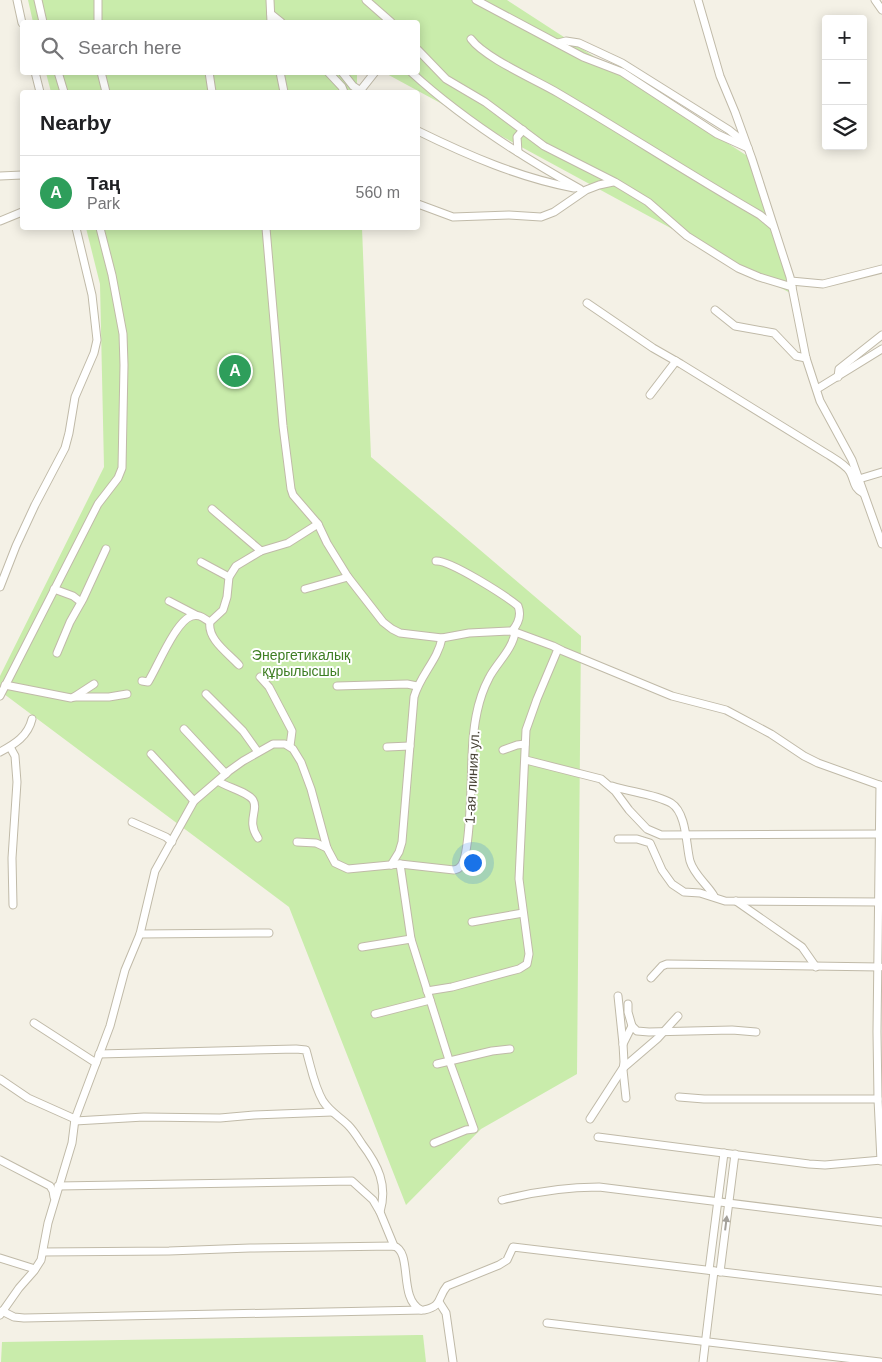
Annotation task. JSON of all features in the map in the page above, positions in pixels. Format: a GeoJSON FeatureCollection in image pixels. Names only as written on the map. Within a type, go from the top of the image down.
{"type":"FeatureCollection","features":[{"type":"Feature","properties":{"kind":"street"},"geometry":{"type":"LineString","coordinates":[[17,0],[21,20]]}},
{"type":"Feature","properties":{"kind":"street"},"geometry":{"type":"LineString","coordinates":[[38,0],[43,20]]}},
{"type":"Feature","properties":{"kind":"street"},"geometry":{"type":"LineString","coordinates":[[98,0],[98,20]]}},
{"type":"Feature","properties":{"kind":"street"},"geometry":{"type":"LineString","coordinates":[[270,0],[272,20]]}},
{"type":"Feature","properties":{"kind":"street"},"geometry":{"type":"LineString","coordinates":[[366,0],[389,20]]}},
{"type":"Feature","properties":{"kind":"street"},"geometry":{"type":"LineString","coordinates":[[476,0],[583,57],[631,77],[717,134],[747,146]]}},
{"type":"Feature","properties":{"kind":"street"},"geometry":{"type":"LineString","coordinates":[[698,0],[720,76],[747,146],[792,284],[806,358],[827,414],[852,460],[882,544]]}},
{"type":"Feature","properties":{"kind":"street"},"geometry":{"type":"LineString","coordinates":[[875,0],[882,10]]}},
{"type":"Feature","properties":{"kind":"street"},"geometry":{"type":"LineString","coordinates":[[272,14],[279,20]]}},
{"type":"Feature","properties":{"kind":"street"},"geometry":{"type":"LineString","coordinates":[[471,39],[476,45],[492,55],[760,215],[772,225]]}},
{"type":"Feature","properties":{"kind":"street"},"geometry":{"type":"LineString","coordinates":[[558,43],[566,41],[579,43],[626,65],[729,130],[747,146]]}},
{"type":"Feature","properties":{"kind":"street"},"geometry":{"type":"LineString","coordinates":[[420,52],[446,79],[484,102],[554,152],[615,182],[648,202],[697,243],[738,268],[759,277],[792,284],[822,284],[882,269]]}},
{"type":"Feature","properties":{"kind":"street"},"geometry":{"type":"LineString","coordinates":[[626,65],[631,77]]}},
{"type":"Feature","properties":{"kind":"street"},"geometry":{"type":"LineString","coordinates":[[36,75],[40,90]]}},
{"type":"Feature","properties":{"kind":"street"},"geometry":{"type":"LineString","coordinates":[[59,75],[63,90]]}},
{"type":"Feature","properties":{"kind":"street"},"geometry":{"type":"LineString","coordinates":[[102,75],[106,90]]}},
{"type":"Feature","properties":{"kind":"street"},"geometry":{"type":"LineString","coordinates":[[209,75],[212,90]]}},
{"type":"Feature","properties":{"kind":"street"},"geometry":{"type":"LineString","coordinates":[[281,75],[284,90]]}},
{"type":"Feature","properties":{"kind":"street"},"geometry":{"type":"LineString","coordinates":[[331,75],[343,90]]}},
{"type":"Feature","properties":{"kind":"street"},"geometry":{"type":"LineString","coordinates":[[344,75],[358,90]]}},
{"type":"Feature","properties":{"kind":"street"},"geometry":{"type":"LineString","coordinates":[[362,90],[373,75]]}},
{"type":"Feature","properties":{"kind":"street"},"geometry":{"type":"LineString","coordinates":[[414,75],[518,152],[580,189]]}},
{"type":"Feature","properties":{"kind":"street"},"geometry":{"type":"LineString","coordinates":[[518,152],[518,137],[523,130]]}},
{"type":"Feature","properties":{"kind":"street"},"geometry":{"type":"LineString","coordinates":[[420,132],[499,167],[562,186],[580,189],[615,182]]}},
{"type":"Feature","properties":{"kind":"street"},"geometry":{"type":"LineString","coordinates":[[0,176],[20,175]]}},
{"type":"Feature","properties":{"kind":"street"},"geometry":{"type":"LineString","coordinates":[[420,205],[453,217],[509,215],[541,217],[554,212],[590,188]]}},
{"type":"Feature","properties":{"kind":"street"},"geometry":{"type":"LineString","coordinates":[[0,221],[20,213]]}},
{"type":"Feature","properties":{"kind":"street"},"geometry":{"type":"LineString","coordinates":[[0,587],[35,505],[65,448],[70,433],[75,397],[94,353],[97,340],[92,295],[76,230]]}},
{"type":"Feature","properties":{"kind":"street"},"geometry":{"type":"LineString","coordinates":[[0,696],[98,504],[118,478],[122,468],[123,334],[112,275],[101,230]]}},
{"type":"Feature","properties":{"kind":"street"},"geometry":{"type":"LineString","coordinates":[[266,230],[290,489],[296,499],[318,524],[327,543],[348,576],[383,622],[400,633],[442,638],[468,633],[513,632],[553,646],[672,696],[726,710],[771,734],[818,763],[881,786],[878,1099],[882,1160],[825,1165],[598,1137]]}},
{"type":"Feature","properties":{"kind":"street"},"geometry":{"type":"LineString","coordinates":[[587,303],[632,335],[843,465],[851,473],[856,487],[863,493]]}},
{"type":"Feature","properties":{"kind":"street"},"geometry":{"type":"LineString","coordinates":[[715,310],[735,326],[774,332],[796,356],[806,358]]}},
{"type":"Feature","properties":{"kind":"street"},"geometry":{"type":"LineString","coordinates":[[838,376],[839,369],[882,336]]}},
{"type":"Feature","properties":{"kind":"street"},"geometry":{"type":"LineString","coordinates":[[817,390],[882,349]]}},
{"type":"Feature","properties":{"kind":"street"},"geometry":{"type":"LineString","coordinates":[[650,395],[676,361]]}},
{"type":"Feature","properties":{"kind":"street"},"geometry":{"type":"LineString","coordinates":[[859,480],[882,472]]}},
{"type":"Feature","properties":{"kind":"street"},"geometry":{"type":"LineString","coordinates":[[212,509],[261,551]]}},
{"type":"Feature","properties":{"kind":"street"},"geometry":{"type":"LineString","coordinates":[[239,665],[210,633],[210,622],[223,610],[227,597],[229,577],[236,566],[261,551],[288,543],[318,524]]}},
{"type":"Feature","properties":{"kind":"street"},"geometry":{"type":"LineString","coordinates":[[57,653],[106,549]]}},
{"type":"Feature","properties":{"kind":"street","name":"1-ая линия ул."},"geometry":{"type":"LineString","coordinates":[[400,864],[454,870],[459,869],[462,864],[468,838],[473,734],[477,712],[489,678],[512,643],[513,632],[520,617],[518,606],[458,568],[446,562],[436,561]]}},
{"type":"Feature","properties":{"kind":"street"},"geometry":{"type":"LineString","coordinates":[[201,562],[229,577]]}},
{"type":"Feature","properties":{"kind":"street"},"geometry":{"type":"LineString","coordinates":[[305,589],[348,576]]}},
{"type":"Feature","properties":{"kind":"street"},"geometry":{"type":"LineString","coordinates":[[54,589],[73,596],[82,602]]}},
{"type":"Feature","properties":{"kind":"street"},"geometry":{"type":"LineString","coordinates":[[170,601],[196,616]]}},
{"type":"Feature","properties":{"kind":"street"},"geometry":{"type":"LineString","coordinates":[[142,681],[148,682],[167,646],[188,618],[202,616],[210,622]]}},
{"type":"Feature","properties":{"kind":"street"},"geometry":{"type":"LineString","coordinates":[[390,865],[399,852],[402,842],[412,712],[417,686],[438,652],[442,638]]}},
{"type":"Feature","properties":{"kind":"street"},"geometry":{"type":"LineString","coordinates":[[427,990],[452,987],[519,969],[527,964],[529,954],[528,937],[519,879],[526,730],[558,649]]}},
{"type":"Feature","properties":{"kind":"street"},"geometry":{"type":"LineString","coordinates":[[260,677],[269,686],[292,731],[290,746]]}},
{"type":"Feature","properties":{"kind":"street"},"geometry":{"type":"LineString","coordinates":[[74,697],[94,684]]}},
{"type":"Feature","properties":{"kind":"street"},"geometry":{"type":"LineString","coordinates":[[337,686],[408,684],[417,686]]}},
{"type":"Feature","properties":{"kind":"street"},"geometry":{"type":"LineString","coordinates":[[5,685],[58,696],[109,697],[127,694]]}},
{"type":"Feature","properties":{"kind":"street"},"geometry":{"type":"LineString","coordinates":[[206,694],[243,731],[258,752]]}},
{"type":"Feature","properties":{"kind":"street"},"geometry":{"type":"LineString","coordinates":[[0,752],[24,736],[32,719]]}},
{"type":"Feature","properties":{"kind":"street"},"geometry":{"type":"LineString","coordinates":[[184,729],[226,774]]}},
{"type":"Feature","properties":{"kind":"street"},"geometry":{"type":"LineString","coordinates":[[434,1143],[466,1130],[474,1129],[411,939],[400,864],[348,868],[335,863],[327,848],[306,774],[297,755],[290,746],[279,743],[273,744],[226,774],[194,801],[155,871],[140,934],[125,970],[110,1026],[75,1120],[72,1143],[54,1200],[41,1260],[1,1313],[24,1318],[431,1309],[439,1302],[447,1286],[499,1266],[507,1260],[513,1247],[882,1291]]}},
{"type":"Feature","properties":{"kind":"street"},"geometry":{"type":"LineString","coordinates":[[503,750],[525,744]]}},
{"type":"Feature","properties":{"kind":"street"},"geometry":{"type":"LineString","coordinates":[[387,747],[410,746]]}},
{"type":"Feature","properties":{"kind":"street"},"geometry":{"type":"LineString","coordinates":[[10,747],[16,756],[17,766],[12,866],[13,905]]}},
{"type":"Feature","properties":{"kind":"street"},"geometry":{"type":"LineString","coordinates":[[151,754],[194,801]]}},
{"type":"Feature","properties":{"kind":"street"},"geometry":{"type":"LineString","coordinates":[[526,760],[595,777],[626,791],[661,799],[673,804],[678,810],[686,835],[692,864],[718,899],[736,901],[880,902]]}},
{"type":"Feature","properties":{"kind":"street"},"geometry":{"type":"LineString","coordinates":[[218,780],[224,785],[252,798],[254,802],[252,828],[258,838]]}},
{"type":"Feature","properties":{"kind":"street"},"geometry":{"type":"LineString","coordinates":[[608,784],[647,829],[661,835],[881,834]]}},
{"type":"Feature","properties":{"kind":"street"},"geometry":{"type":"LineString","coordinates":[[132,822],[166,837],[172,842]]}},
{"type":"Feature","properties":{"kind":"street"},"geometry":{"type":"LineString","coordinates":[[618,839],[637,839],[650,842],[662,870],[677,889],[684,892],[714,896]]}},
{"type":"Feature","properties":{"kind":"street"},"geometry":{"type":"LineString","coordinates":[[297,842],[316,844],[327,848]]}},
{"type":"Feature","properties":{"kind":"street"},"geometry":{"type":"LineString","coordinates":[[736,901],[802,947],[816,967]]}},
{"type":"Feature","properties":{"kind":"street"},"geometry":{"type":"LineString","coordinates":[[472,922],[523,913]]}},
{"type":"Feature","properties":{"kind":"street"},"geometry":{"type":"LineString","coordinates":[[140,934],[269,933]]}},
{"type":"Feature","properties":{"kind":"street"},"geometry":{"type":"LineString","coordinates":[[362,947],[411,939]]}},
{"type":"Feature","properties":{"kind":"street"},"geometry":{"type":"LineString","coordinates":[[651,978],[662,966],[667,964],[880,967]]}},
{"type":"Feature","properties":{"kind":"street"},"geometry":{"type":"LineString","coordinates":[[618,996],[626,1098]]}},
{"type":"Feature","properties":{"kind":"street"},"geometry":{"type":"LineString","coordinates":[[375,1014],[430,1000]]}},
{"type":"Feature","properties":{"kind":"street"},"geometry":{"type":"LineString","coordinates":[[628,1004],[632,1026],[637,1031],[664,1033],[732,1030],[756,1032]]}},
{"type":"Feature","properties":{"kind":"street"},"geometry":{"type":"LineString","coordinates":[[590,1119],[623,1068],[664,1033],[678,1016]]}},
{"type":"Feature","properties":{"kind":"street"},"geometry":{"type":"LineString","coordinates":[[34,1023],[96,1063]]}},
{"type":"Feature","properties":{"kind":"street"},"geometry":{"type":"LineString","coordinates":[[623,1044],[632,1026]]}},
{"type":"Feature","properties":{"kind":"street"},"geometry":{"type":"LineString","coordinates":[[99,1054],[296,1048],[306,1050],[319,1094],[332,1112],[349,1126],[376,1164],[383,1183],[383,1202],[380,1212]]}},
{"type":"Feature","properties":{"kind":"street"},"geometry":{"type":"LineString","coordinates":[[437,1064],[510,1049]]}},
{"type":"Feature","properties":{"kind":"street"},"geometry":{"type":"LineString","coordinates":[[0,1079],[28,1098],[75,1120],[144,1117],[220,1118],[254,1114],[332,1112]]}},
{"type":"Feature","properties":{"kind":"street"},"geometry":{"type":"LineString","coordinates":[[679,1096],[704,1099],[878,1099]]}},
{"type":"Feature","properties":{"kind":"street"},"geometry":{"type":"LineString","coordinates":[[704,1362],[724,1153]]}},
{"type":"Feature","properties":{"kind":"street"},"geometry":{"type":"LineString","coordinates":[[714,1271],[729,1203],[735,1154]]}},
{"type":"Feature","properties":{"kind":"street"},"geometry":{"type":"LineString","coordinates":[[0,1160],[50,1186],[53,1191],[54,1200]]}},
{"type":"Feature","properties":{"kind":"street"},"geometry":{"type":"LineString","coordinates":[[58,1186],[352,1181],[373,1200],[394,1246]]}},
{"type":"Feature","properties":{"kind":"street"},"geometry":{"type":"LineString","coordinates":[[502,1200],[527,1194],[591,1187],[882,1222]]}},
{"type":"Feature","properties":{"kind":"street"},"geometry":{"type":"LineString","coordinates":[[43,1252],[394,1246],[398,1247],[402,1252],[407,1287],[413,1303],[422,1310]]}},
{"type":"Feature","properties":{"kind":"street"},"geometry":{"type":"LineString","coordinates":[[0,1258],[36,1269]]}},
{"type":"Feature","properties":{"kind":"street"},"geometry":{"type":"LineString","coordinates":[[439,1302],[446,1313],[453,1362]]}},
{"type":"Feature","properties":{"kind":"street"},"geometry":{"type":"LineString","coordinates":[[547,1323],[880,1362]]}},
{"type":"Feature","properties":{"kind":"green space"},"geometry":{"type":"Polygon","coordinates":[[[28,0],[507,0],[752,159],[794,295],[420,92],[420,90],[416,90],[389,75],[420,75],[420,20],[33,20],[28,0]]]}},
{"type":"Feature","properties":{"kind":"green space"},"geometry":{"type":"Polygon","coordinates":[[[47,75],[357,75],[357,90],[50,90],[47,75]]]}},
{"type":"Feature","properties":{"kind":"green space","name":"Энергетикалық құрылысшы"},"geometry":{"type":"Polygon","coordinates":[[[86,230],[362,230],[371,457],[581,636],[577,1074],[481,1129],[406,1205],[289,907],[0,691],[0,676],[104,467],[100,284],[86,230]]]}},
{"type":"Feature","properties":{"kind":"green space"},"geometry":{"type":"Polygon","coordinates":[[[423,1335],[426,1362],[1,1362],[2,1342],[423,1335]]]}},
{"type":"Feature","properties":{"kind":"place","name":"Таң"},"geometry":{"type":"Point","coordinates":[235,371]}}]}
